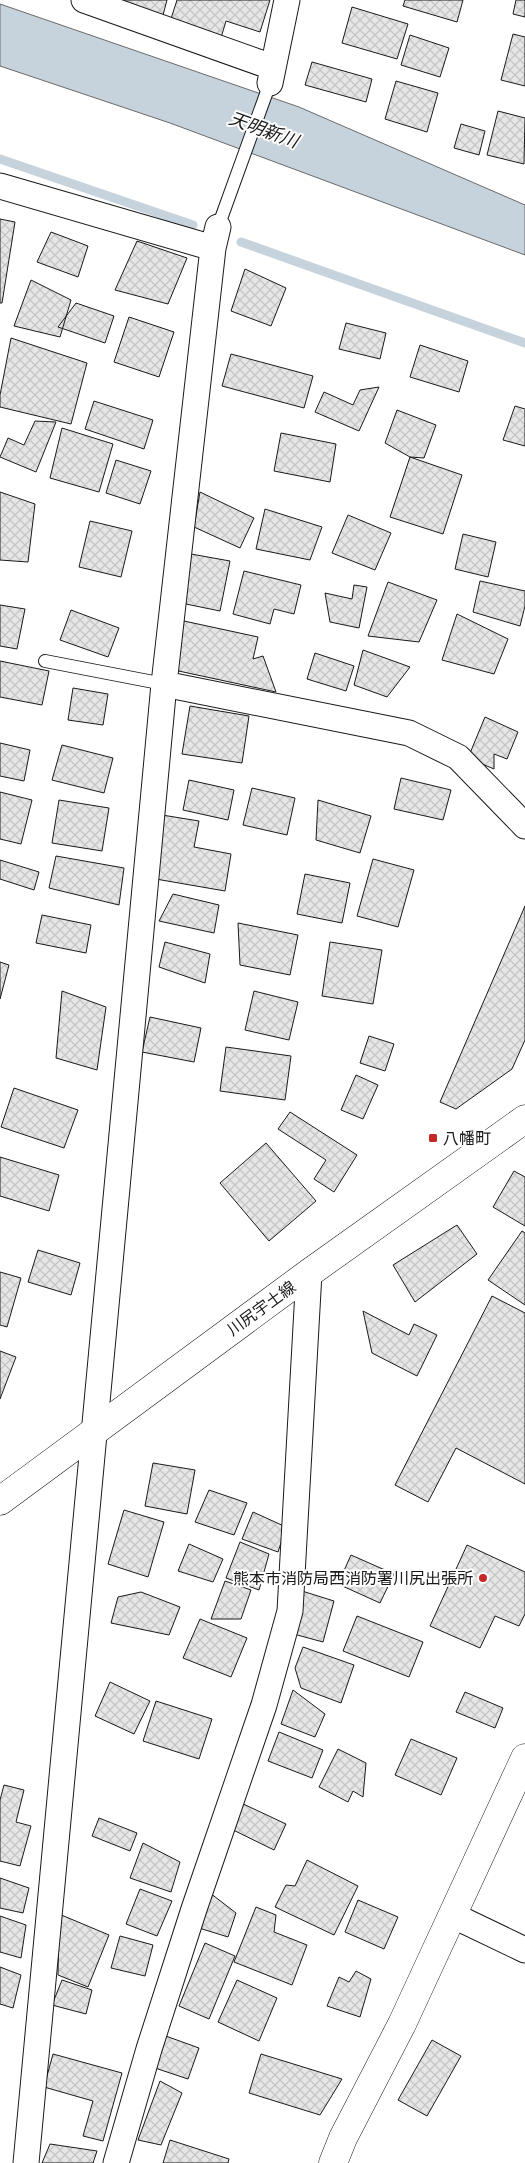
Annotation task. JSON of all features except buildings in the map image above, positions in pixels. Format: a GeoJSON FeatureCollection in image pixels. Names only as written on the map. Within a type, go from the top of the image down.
{"type":"FeatureCollection","features":[{"type":"Feature","properties":{"kind":"main road","name":"川尻宇土線"},"geometry":{"type":"LineString","coordinates":[[0,1501],[309,1274],[525,1119]]}},
{"type":"Feature","properties":{"kind":"main road"},"geometry":{"type":"LineString","coordinates":[[334,2163],[343,2138],[402,2024],[525,1758]]}},
{"type":"Feature","properties":{"kind":"street"},"geometry":{"type":"LineString","coordinates":[[84,0],[271,75],[287,0]]}},
{"type":"Feature","properties":{"kind":"street"},"geometry":{"type":"LineString","coordinates":[[0,186],[216,238],[164,684],[26,2163]]}},
{"type":"Feature","properties":{"kind":"street"},"geometry":{"type":"LineString","coordinates":[[164,684],[409,733],[458,757],[525,826]]}},
{"type":"Feature","properties":{"kind":"street"},"geometry":{"type":"LineString","coordinates":[[116,2163],[149,2049],[194,1909],[264,1705],[290,1611],[309,1274]]}},
{"type":"Feature","properties":{"kind":"street"},"geometry":{"type":"LineString","coordinates":[[452,1915],[525,1950]]}},
{"type":"Feature","properties":{"kind":"lane"},"geometry":{"type":"LineString","coordinates":[[216,238],[271,75]]}},
{"type":"Feature","properties":{"kind":"lane"},"geometry":{"type":"LineString","coordinates":[[45,661],[164,684]]}},
{"type":"Feature","properties":{"kind":"water","name":"天明新川"},"geometry":{"type":"Polygon","coordinates":[[[0,4],[299,107],[525,205],[525,255],[170,123],[0,66],[0,4]]]}},
{"type":"Feature","properties":{"kind":"waterway"},"geometry":{"type":"LineString","coordinates":[[0,159],[193,225]]}},
{"type":"Feature","properties":{"kind":"waterway"},"geometry":{"type":"LineString","coordinates":[[241,242],[525,343]]}},
{"type":"Feature","properties":{"kind":"place","name":"八幡町"},"geometry":{"type":"Point","coordinates":[433,1138]}},
{"type":"Feature","properties":{"kind":"place","name":"熊本市消防局西消防署川尻出張所"},"geometry":{"type":"Point","coordinates":[483,1578]}}]}
